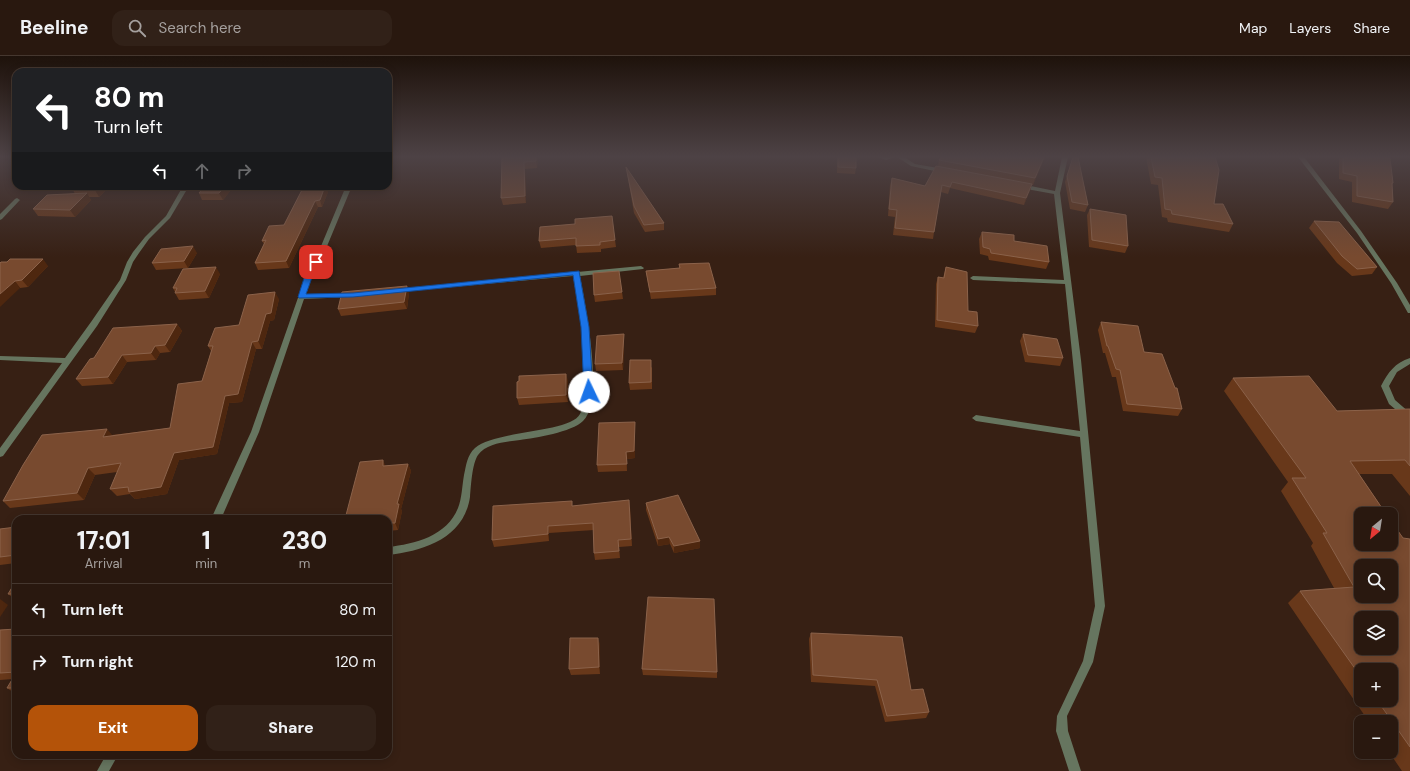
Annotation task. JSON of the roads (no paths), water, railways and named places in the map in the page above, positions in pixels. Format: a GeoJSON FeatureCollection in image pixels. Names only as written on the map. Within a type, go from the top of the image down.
{"type":"FeatureCollection","features":[{"type":"Feature","properties":{"kind":"street"},"geometry":{"type":"LineString","coordinates":[[0,454],[94,324],[123,280],[130,262],[136,252],[147,238],[168,217],[183,190]]}},
{"type":"Feature","properties":{"kind":"street"},"geometry":{"type":"LineString","coordinates":[[218,515],[255,432],[310,272],[322,251],[347,190]]}},
{"type":"Feature","properties":{"kind":"street"},"geometry":{"type":"LineString","coordinates":[[1044,190],[1057,193],[1077,360],[1100,606],[1088,662],[1062,716],[1062,731],[1074,771]]}},
{"type":"Feature","properties":{"kind":"street"},"geometry":{"type":"LineString","coordinates":[[1327,190],[1359,232],[1394,284],[1410,311]]}},
{"type":"Feature","properties":{"kind":"street"},"geometry":{"type":"LineString","coordinates":[[0,218],[17,200]]}},
{"type":"Feature","properties":{"kind":"street"},"geometry":{"type":"LineString","coordinates":[[392,290],[641,268]]}},
{"type":"Feature","properties":{"kind":"street"},"geometry":{"type":"LineString","coordinates":[[392,551],[406,550],[430,543],[444,533],[458,519],[463,506],[471,459],[478,450],[485,445],[504,439],[567,427],[576,423],[584,414],[589,392],[585,327],[576,273]]}},
{"type":"Feature","properties":{"kind":"street"},"geometry":{"type":"LineString","coordinates":[[973,278],[1068,282]]}},
{"type":"Feature","properties":{"kind":"street"},"geometry":{"type":"LineString","coordinates":[[302,297],[360,294]]}},
{"type":"Feature","properties":{"kind":"street"},"geometry":{"type":"LineString","coordinates":[[0,358],[67,361]]}},
{"type":"Feature","properties":{"kind":"street"},"geometry":{"type":"LineString","coordinates":[[1410,361],[1399,365],[1390,374],[1385,386],[1392,402],[1410,417]]}},
{"type":"Feature","properties":{"kind":"street"},"geometry":{"type":"LineString","coordinates":[[976,418],[1084,435]]}},
{"type":"Feature","properties":{"kind":"street"},"geometry":{"type":"LineString","coordinates":[[103,771],[110,759]]}}]}
